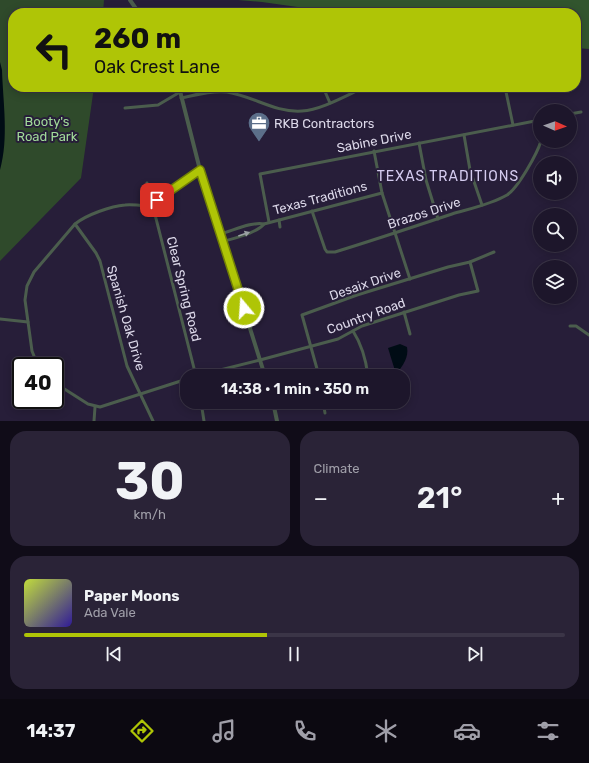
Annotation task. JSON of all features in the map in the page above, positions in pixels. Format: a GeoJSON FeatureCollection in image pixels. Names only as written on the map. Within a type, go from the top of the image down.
{"type":"FeatureCollection","features":[{"type":"Feature","properties":{"kind":"street"},"geometry":{"type":"LineString","coordinates":[[125,108],[158,105],[180,92],[200,170],[263,369]]}},
{"type":"Feature","properties":{"kind":"street"},"geometry":{"type":"LineString","coordinates":[[182,98],[210,92],[222,92],[235,94],[279,108],[295,111],[315,109],[353,92]]}},
{"type":"Feature","properties":{"kind":"street"},"geometry":{"type":"LineString","coordinates":[[325,92],[330,102]]}},
{"type":"Feature","properties":{"kind":"street"},"geometry":{"type":"LineString","coordinates":[[506,92],[513,125]]}},
{"type":"Feature","properties":{"kind":"street"},"geometry":{"type":"LineString","coordinates":[[577,113],[581,112]]}},
{"type":"Feature","properties":{"kind":"street","name":"Sabine Drive"},"geometry":{"type":"LineString","coordinates":[[269,222],[260,174],[533,121]]}},
{"type":"Feature","properties":{"kind":"street"},"geometry":{"type":"LineString","coordinates":[[464,135],[470,170],[482,205]]}},
{"type":"Feature","properties":{"kind":"street"},"geometry":{"type":"LineString","coordinates":[[418,143],[426,179],[438,219]]}},
{"type":"Feature","properties":{"kind":"street","name":"Brazos Drive"},"geometry":{"type":"LineString","coordinates":[[312,211],[322,244],[327,252],[335,252],[482,205],[508,194],[516,186],[538,148]]}},
{"type":"Feature","properties":{"kind":"street"},"geometry":{"type":"LineString","coordinates":[[374,151],[382,193],[410,279]]}},
{"type":"Feature","properties":{"kind":"street"},"geometry":{"type":"LineString","coordinates":[[34,357],[32,351],[25,294],[29,280],[34,272],[75,224],[85,217],[119,206],[153,205],[200,170]]}},
{"type":"Feature","properties":{"kind":"street","name":"Clear Spring Road"},"geometry":{"type":"LineString","coordinates":[[147,183],[194,369]]}},
{"type":"Feature","properties":{"kind":"street","name":"Texas Traditions"},"geometry":{"type":"LineString","coordinates":[[222,242],[253,231],[269,222],[382,193]]}},
{"type":"Feature","properties":{"kind":"street"},"geometry":{"type":"LineString","coordinates":[[279,220],[280,227]]}},
{"type":"Feature","properties":{"kind":"street","name":"Texas Traditions"},"geometry":{"type":"LineString","coordinates":[[220,234],[251,225],[260,223],[264,224]]}},
{"type":"Feature","properties":{"kind":"street","name":"Spanish Oak Drive"},"geometry":{"type":"LineString","coordinates":[[75,224],[100,261],[122,354],[126,366],[153,421]]}},
{"type":"Feature","properties":{"kind":"street","name":"Desaix Drive"},"geometry":{"type":"LineString","coordinates":[[316,369],[302,315],[448,267],[470,262],[494,252]]}},
{"type":"Feature","properties":{"kind":"street","name":"Country Road"},"geometry":{"type":"LineString","coordinates":[[224,369],[338,339],[362,326],[459,295],[478,291],[470,262]]}},
{"type":"Feature","properties":{"kind":"street"},"geometry":{"type":"LineString","coordinates":[[404,312],[410,334]]}},
{"type":"Feature","properties":{"kind":"street"},"geometry":{"type":"LineString","coordinates":[[0,319],[28,322]]}},
{"type":"Feature","properties":{"kind":"street"},"geometry":{"type":"LineString","coordinates":[[570,326],[576,326],[589,335]]}},
{"type":"Feature","properties":{"kind":"street"},"geometry":{"type":"LineString","coordinates":[[353,331],[359,339],[363,350],[367,369]]}},
{"type":"Feature","properties":{"kind":"street"},"geometry":{"type":"LineString","coordinates":[[64,389],[95,407],[105,406],[180,381]]}},
{"type":"Feature","properties":{"kind":"street"},"geometry":{"type":"LineString","coordinates":[[94,421],[95,407]]}},
{"type":"Feature","properties":{"kind":"street"},"geometry":{"type":"LineString","coordinates":[[202,409],[204,421]]}},
{"type":"Feature","properties":{"kind":"street"},"geometry":{"type":"LineString","coordinates":[[274,409],[276,421]]}},
{"type":"Feature","properties":{"kind":"street"},"geometry":{"type":"LineString","coordinates":[[324,409],[325,413]]}},
{"type":"Feature","properties":{"kind":"green space","name":"Booty's Road Park"},"geometry":{"type":"Polygon","coordinates":[[[0,0],[104,0],[103,8],[8,8],[8,92],[93,92],[81,178],[0,261],[0,0]]]}},
{"type":"Feature","properties":{"kind":"green space"},"geometry":{"type":"Polygon","coordinates":[[[238,0],[589,0],[589,49],[581,48],[581,8],[305,8],[238,0]]]}},
{"type":"Feature","properties":{"kind":"shaded area"},"geometry":{"type":"Polygon","coordinates":[[[0,62],[2,70],[5,133],[3,158],[0,170],[0,62]]]}},
{"type":"Feature","properties":{"kind":"shaded area"},"geometry":{"type":"Polygon","coordinates":[[[400,344],[407,347],[406,358],[400,369],[394,369],[388,348],[400,344]]]}},
{"type":"Feature","properties":{"kind":"place","name":"RKB Contractors"},"geometry":{"type":"Point","coordinates":[259,142]}},
{"type":"Feature","properties":{"kind":"district","name":"TEXAS TRADITIONS"},"geometry":{"type":"Point","coordinates":[448,176]}},
{"type":"Feature","properties":{"kind":"route"},"geometry":{"type":"LineString","coordinates":[[157,200],[200,170],[244,308]]}}]}
